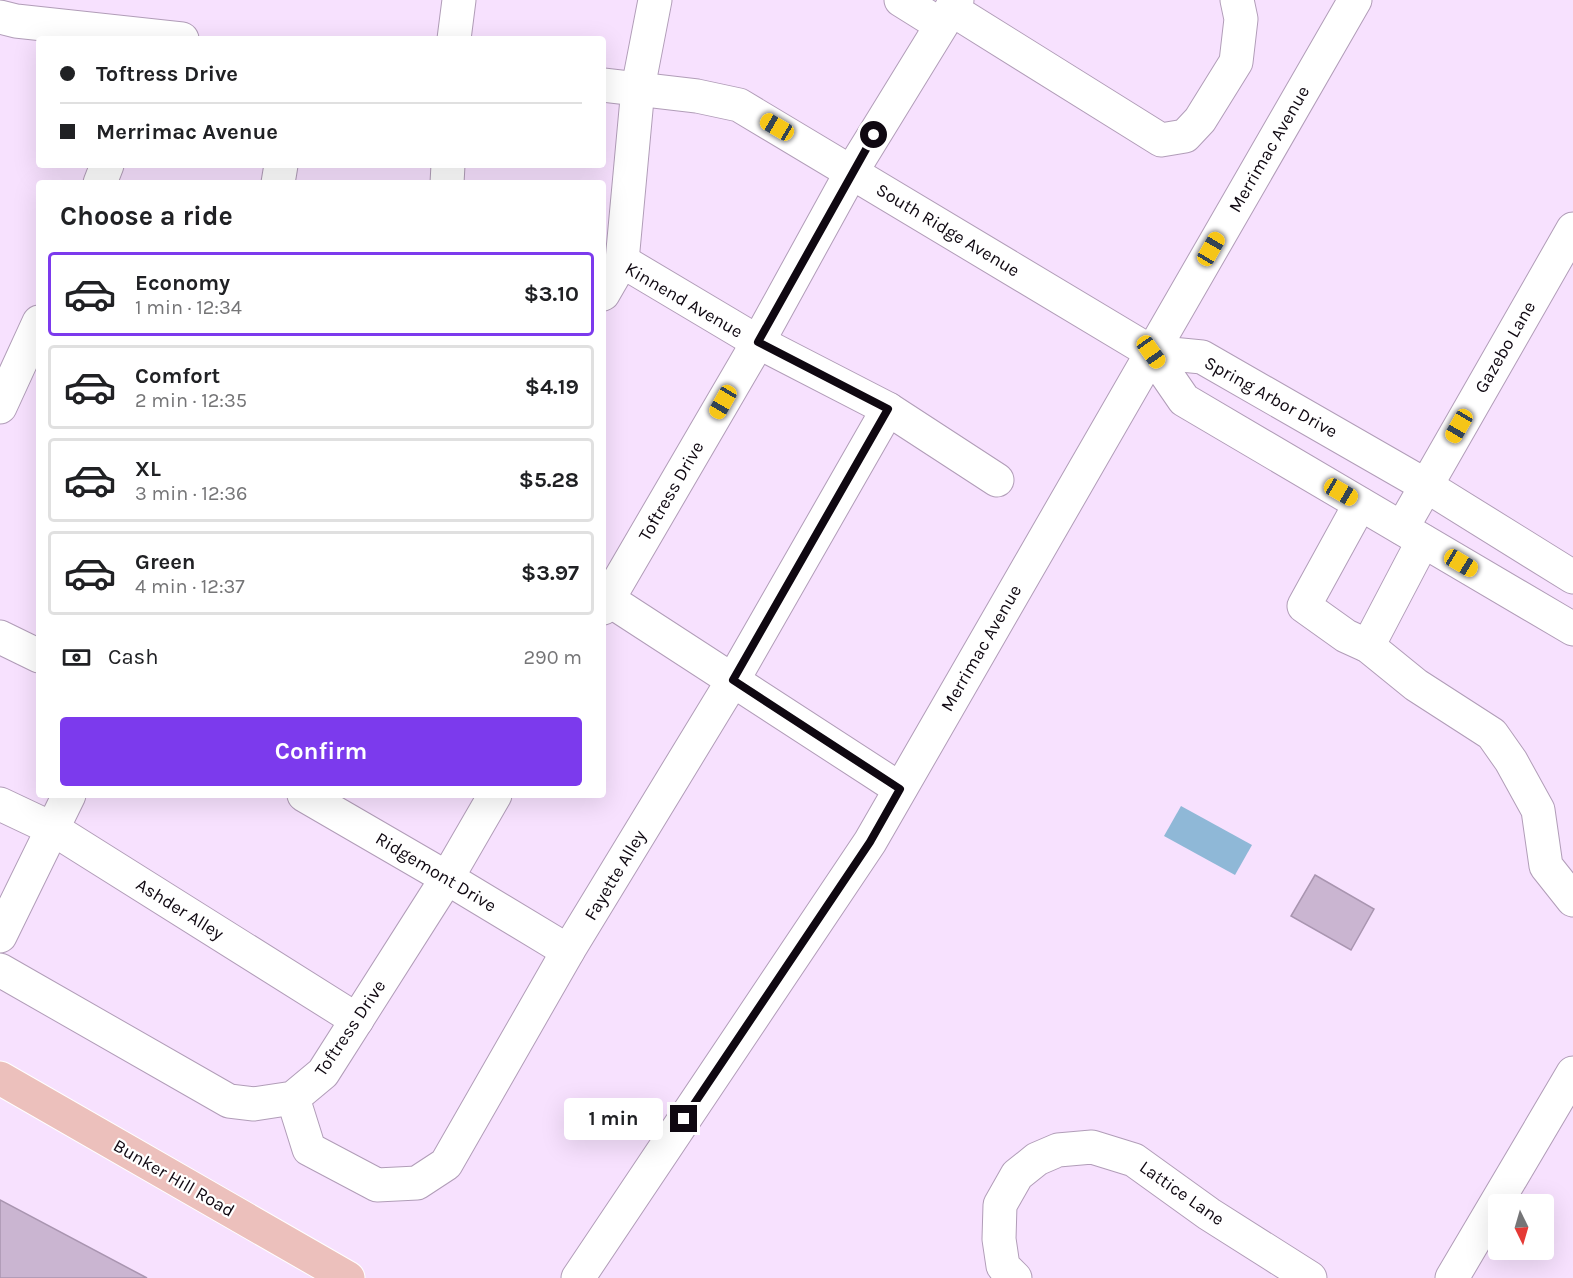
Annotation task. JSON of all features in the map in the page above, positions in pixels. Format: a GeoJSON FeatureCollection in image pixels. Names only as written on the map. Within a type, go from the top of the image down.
{"type":"FeatureCollection","features":[{"type":"Feature","properties":{"kind":"main road","name":"Bunker Hill Road"},"geometry":{"type":"LineString","coordinates":[[0,1078],[348,1278]]}},
{"type":"Feature","properties":{"kind":"street"},"geometry":{"type":"LineString","coordinates":[[454,36],[459,0]]}},
{"type":"Feature","properties":{"kind":"street"},"geometry":{"type":"LineString","coordinates":[[622,261],[639,88],[655,0]]}},
{"type":"Feature","properties":{"kind":"street"},"geometry":{"type":"LineString","coordinates":[[901,0],[950,11],[1161,141],[1185,136],[1200,120],[1236,62],[1241,19],[1237,0]]}},
{"type":"Feature","properties":{"kind":"street","name":"Merrimac Avenue"},"geometry":{"type":"LineString","coordinates":[[578,1278],[870,842],[1355,0]]}},
{"type":"Feature","properties":{"kind":"street","name":"Toftress Drive"},"geometry":{"type":"LineString","coordinates":[[606,599],[758,342],[852,171],[950,11]]}},
{"type":"Feature","properties":{"kind":"street"},"geometry":{"type":"LineString","coordinates":[[0,17],[129,36]]}},
{"type":"Feature","properties":{"kind":"street","name":"South Ridge Avenue"},"geometry":{"type":"LineString","coordinates":[[606,84],[739,105],[1151,352]]}},
{"type":"Feature","properties":{"kind":"street","name":"Gazebo Lane"},"geometry":{"type":"LineString","coordinates":[[1368,646],[1413,534],[1425,485],[1573,229]]}},
{"type":"Feature","properties":{"kind":"street","name":"Kinnend Avenue"},"geometry":{"type":"LineString","coordinates":[[606,289],[622,261],[758,342],[888,409],[997,480]]}},
{"type":"Feature","properties":{"kind":"street"},"geometry":{"type":"LineString","coordinates":[[0,407],[36,329]]}},
{"type":"Feature","properties":{"kind":"street"},"geometry":{"type":"LineString","coordinates":[[1151,352],[1184,399],[1573,629]]}},
{"type":"Feature","properties":{"kind":"street","name":"Spring Arbor Drive"},"geometry":{"type":"LineString","coordinates":[[1151,352],[1202,357],[1425,485],[1573,576]]}},
{"type":"Feature","properties":{"kind":"street","name":"Fayette Alley"},"geometry":{"type":"LineString","coordinates":[[293,1098],[309,1149],[377,1185],[417,1183],[446,1164],[568,951],[733,680],[888,409]]}},
{"type":"Feature","properties":{"kind":"street"},"geometry":{"type":"LineString","coordinates":[[1360,504],[1304,606],[1346,636],[1368,646],[1416,685],[1492,734],[1511,761],[1538,810],[1546,866],[1573,900]]}},
{"type":"Feature","properties":{"kind":"street"},"geometry":{"type":"LineString","coordinates":[[606,602],[733,680],[900,789]]}},
{"type":"Feature","properties":{"kind":"street"},"geometry":{"type":"LineString","coordinates":[[0,637],[36,655]]}},
{"type":"Feature","properties":{"kind":"street"},"geometry":{"type":"LineString","coordinates":[[0,936],[68,798]]}},
{"type":"Feature","properties":{"kind":"street","name":"Ridgemont Drive"},"geometry":{"type":"LineString","coordinates":[[313,798],[568,951]]}},
{"type":"Feature","properties":{"kind":"street","name":"Toftress Drive"},"geometry":{"type":"LineString","coordinates":[[293,1098],[323,1073],[447,878],[493,798]]}},
{"type":"Feature","properties":{"kind":"street","name":"Ashder Alley"},"geometry":{"type":"LineString","coordinates":[[0,804],[53,829],[357,1020]]}},
{"type":"Feature","properties":{"kind":"street"},"geometry":{"type":"LineString","coordinates":[[0,970],[229,1101],[254,1104],[293,1098]]}},
{"type":"Feature","properties":{"kind":"street"},"geometry":{"type":"LineString","coordinates":[[1452,1278],[1573,1073]]}},
{"type":"Feature","properties":{"kind":"street","name":"Lattice Lane"},"geometry":{"type":"LineString","coordinates":[[1015,1278],[1003,1266],[999,1239],[1000,1205],[1017,1175],[1037,1159],[1058,1150],[1092,1147],[1134,1160],[1209,1214],[1310,1278]]}},
{"type":"Feature","properties":{"kind":"water"},"geometry":{"type":"Polygon","coordinates":[[[1181,806],[1252,845],[1235,875],[1164,836],[1181,806]]]}},
{"type":"Feature","properties":{"kind":"building"},"geometry":{"type":"Polygon","coordinates":[[[1315,875],[1374,909],[1351,950],[1291,916],[1315,875]]]}},
{"type":"Feature","properties":{"kind":"building"},"geometry":{"type":"Polygon","coordinates":[[[0,1200],[147,1278],[0,1278],[0,1200]]]}},
{"type":"Feature","properties":{"kind":"route"},"geometry":{"type":"LineString","coordinates":[[684,1119],[870,842],[900,789],[733,680],[888,409],[758,342],[874,135]]}}]}
